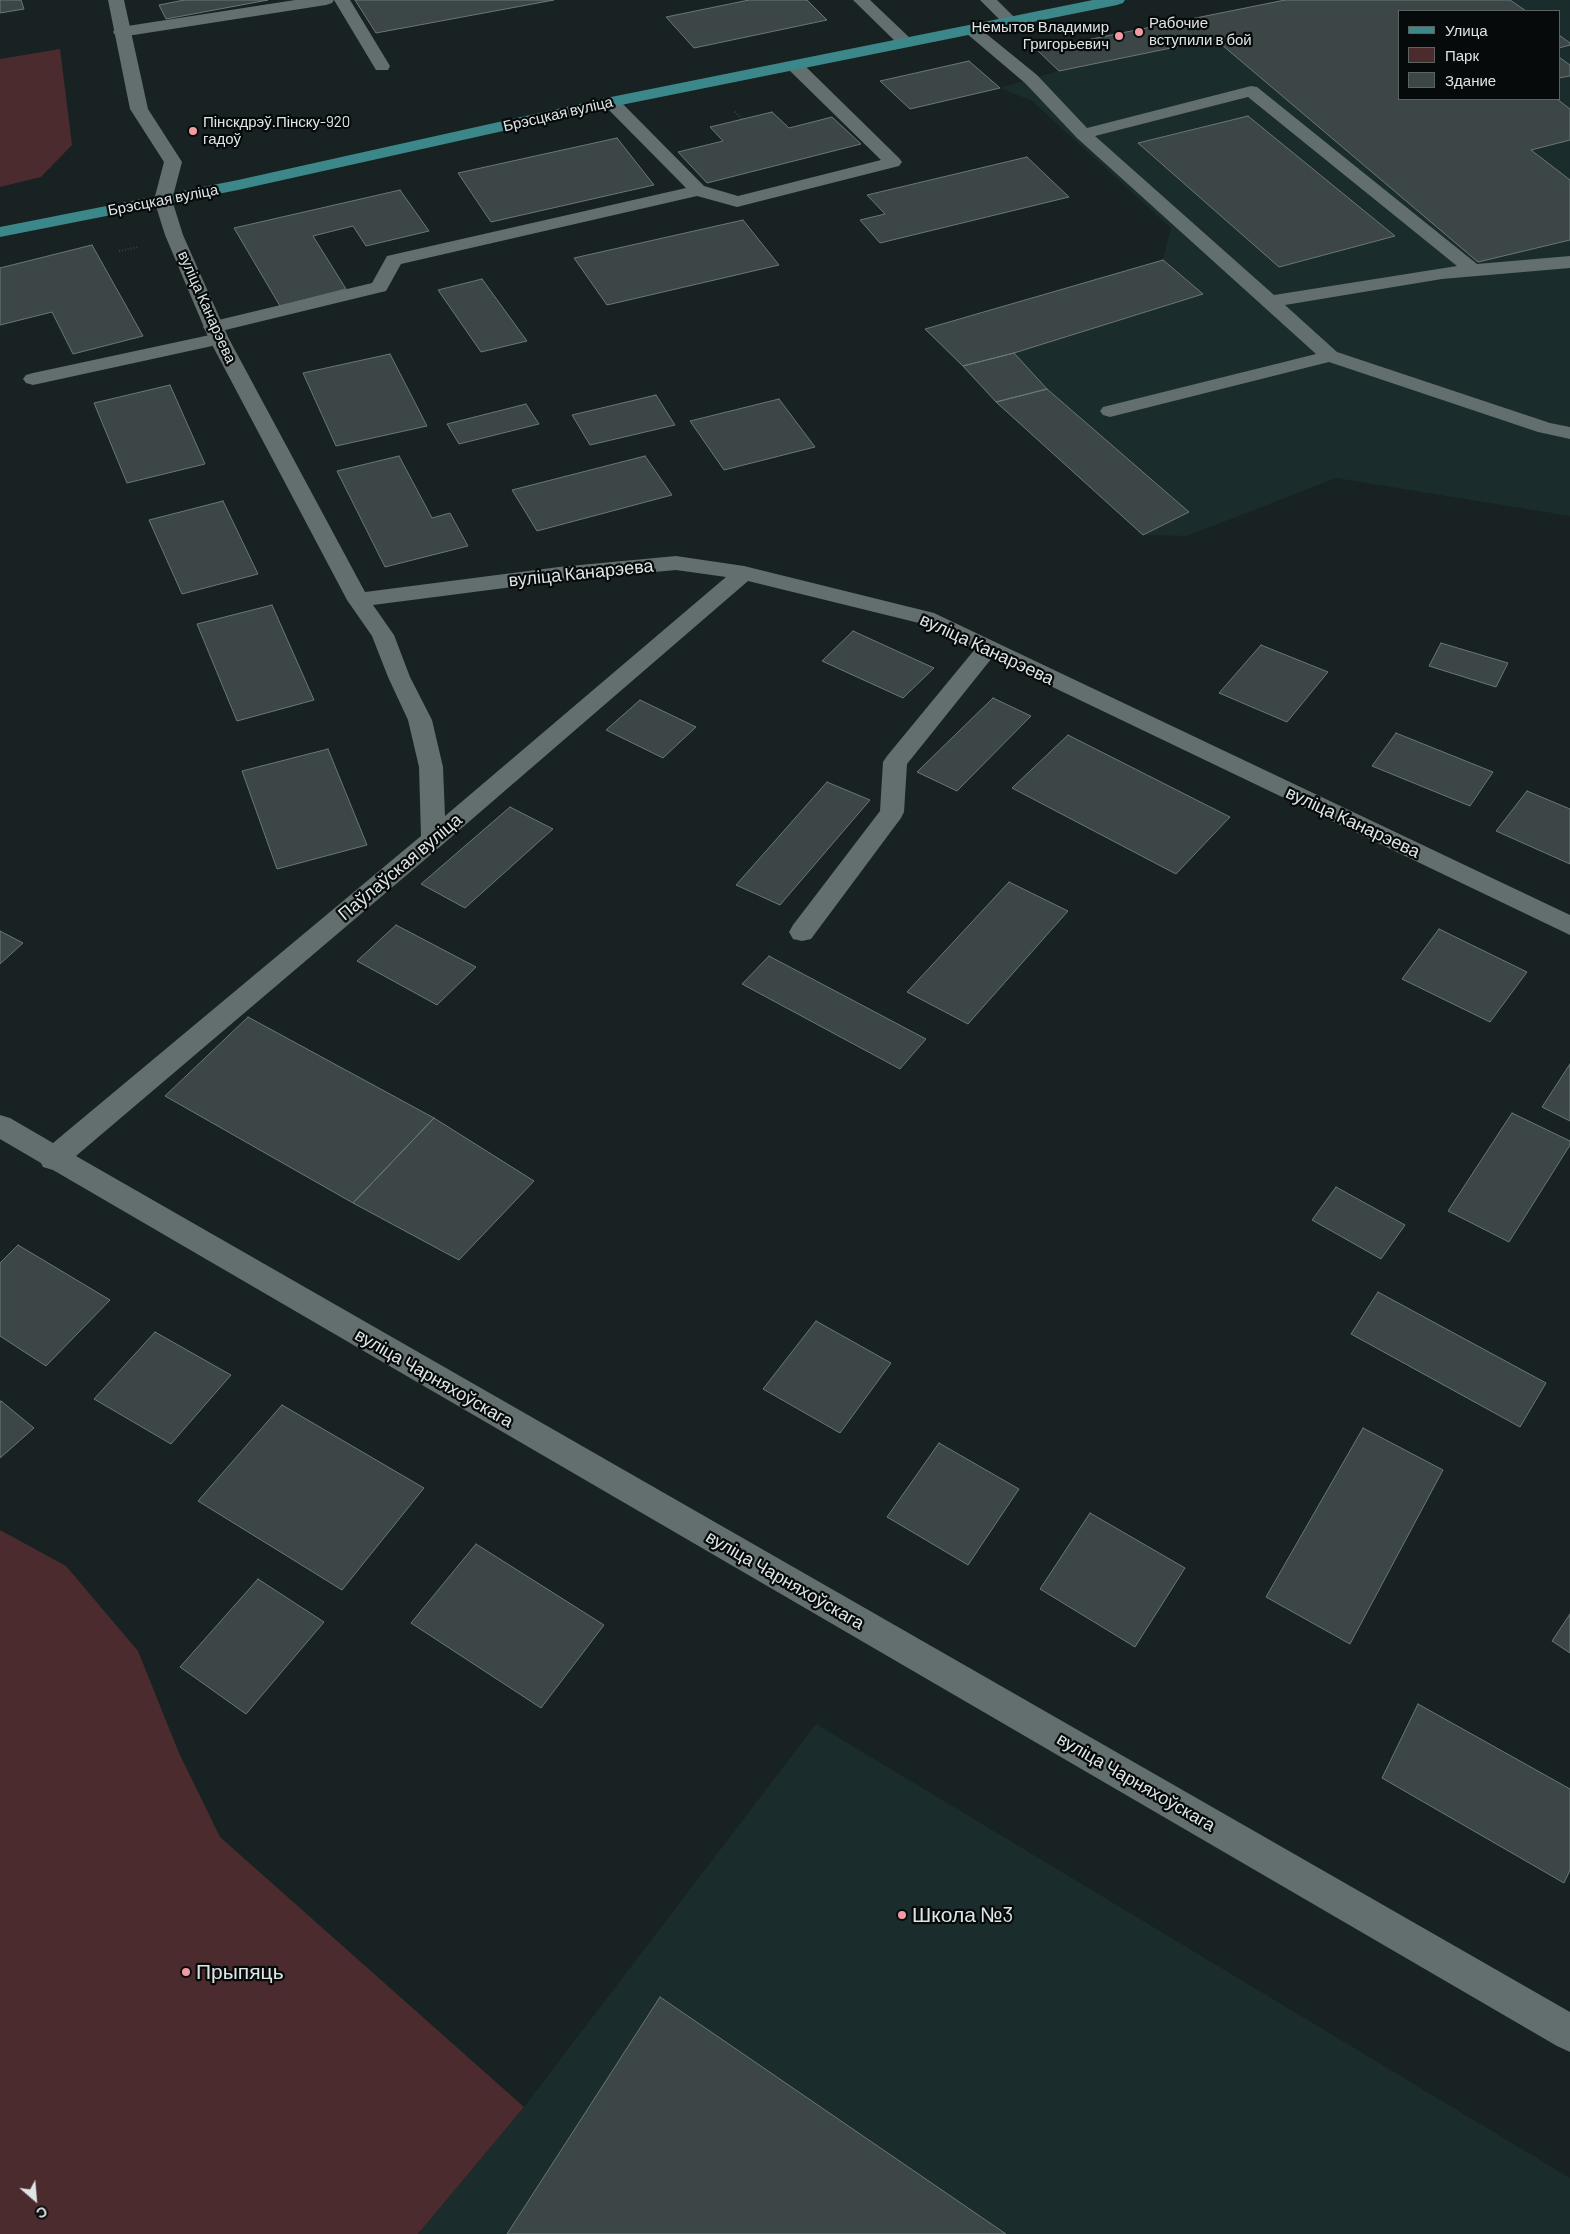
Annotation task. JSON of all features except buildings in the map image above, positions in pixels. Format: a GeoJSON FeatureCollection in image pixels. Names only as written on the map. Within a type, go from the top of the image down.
{"type":"FeatureCollection","features":[{"type":"Feature","properties":{"kind":"main road","name":"Брэсцкая вуліца"},"geometry":{"type":"LineString","coordinates":[[0,232],[163,200],[442,141],[611,102],[1118,0]]}},
{"type":"Feature","properties":{"kind":"street"},"geometry":{"type":"LineString","coordinates":[[116,0],[139,109],[173,162],[163,200]]}},
{"type":"Feature","properties":{"kind":"street"},"geometry":{"type":"LineString","coordinates":[[122,32],[326,0]]}},
{"type":"Feature","properties":{"kind":"street"},"geometry":{"type":"LineString","coordinates":[[342,0],[382,66]]}},
{"type":"Feature","properties":{"kind":"street"},"geometry":{"type":"LineString","coordinates":[[862,0],[905,42]]}},
{"type":"Feature","properties":{"kind":"street"},"geometry":{"type":"LineString","coordinates":[[988,0],[1010,22]]}},
{"type":"Feature","properties":{"kind":"street"},"geometry":{"type":"LineString","coordinates":[[972,30],[1031,79],[1083,134],[1330,356],[1545,428],[1570,434]]}},
{"type":"Feature","properties":{"kind":"street"},"geometry":{"type":"LineString","coordinates":[[611,102],[698,190],[737,202],[893,162],[795,66]]}},
{"type":"Feature","properties":{"kind":"street"},"geometry":{"type":"LineString","coordinates":[[1083,134],[1251,91],[1473,270]]}},
{"type":"Feature","properties":{"kind":"street"},"geometry":{"type":"LineString","coordinates":[[33,379],[216,333],[379,287],[394,260],[698,190]]}},
{"type":"Feature","properties":{"kind":"street","name":"вуліца Канарэева"},"geometry":{"type":"LineString","coordinates":[[163,200],[174,235],[216,333],[358,600],[383,635],[399,677],[420,720],[431,767],[433,839]]}},
{"type":"Feature","properties":{"kind":"street"},"geometry":{"type":"LineString","coordinates":[[1269,302],[1442,273],[1570,262]]}},
{"type":"Feature","properties":{"kind":"street"},"geometry":{"type":"LineString","coordinates":[[1110,411],[1330,356]]}},
{"type":"Feature","properties":{"kind":"street","name":"вуліца Канарэева"},"geometry":{"type":"LineString","coordinates":[[358,600],[559,574],[676,562],[744,572],[926,618],[1570,926]]}},
{"type":"Feature","properties":{"kind":"street","name":"Паўлаўская вуліца"},"geometry":{"type":"LineString","coordinates":[[53,1159],[433,839],[744,572]]}},
{"type":"Feature","properties":{"kind":"street"},"geometry":{"type":"LineString","coordinates":[[802,932],[892,812],[895,762],[988,648]]}},
{"type":"Feature","properties":{"kind":"street","name":"вуліца Чарняхоўскага"},"geometry":{"type":"LineString","coordinates":[[0,1126],[53,1159],[1570,2032]]}},
{"type":"Feature","properties":{"kind":"shaded area"},"geometry":{"type":"Polygon","coordinates":[[[1285,0],[1570,0],[1570,516],[1336,478],[1187,536],[1143,535],[996,402],[925,329],[1163,260],[1171,228],[1032,101],[1000,88],[1058,71],[1037,50],[1285,0]]]}},
{"type":"Feature","properties":{"kind":"shaded area","name":"Школа №3"},"geometry":{"type":"Polygon","coordinates":[[[816,1724],[1570,2178],[1570,2234],[418,2234],[524,2107],[816,1724]]]}},
{"type":"Feature","properties":{"kind":"green space"},"geometry":{"type":"Polygon","coordinates":[[[60,49],[72,145],[41,177],[0,187],[0,59],[60,49]]]}},
{"type":"Feature","properties":{"kind":"green space","name":"Прыпяць"},"geometry":{"type":"Polygon","coordinates":[[[0,1530],[66,1566],[138,1651],[179,1753],[220,1837],[524,2107],[418,2234],[0,2234],[0,1530]]]}},
{"type":"Feature","properties":{"kind":"place","name":"Рабочие вступили в бой"},"geometry":{"type":"Point","coordinates":[1139,32]}},
{"type":"Feature","properties":{"kind":"place","name":"Немытов Владимир Григорьевич"},"geometry":{"type":"Point","coordinates":[1119,36]}},
{"type":"Feature","properties":{"kind":"place","name":"Пінскдрэў.Пінску-920 гадоў"},"geometry":{"type":"Point","coordinates":[193,131]}},
{"type":"Feature","properties":{"kind":"place","name":"Школа №3"},"geometry":{"type":"Point","coordinates":[902,1915]}},
{"type":"Feature","properties":{"kind":"place","name":"Прыпяць"},"geometry":{"type":"Point","coordinates":[186,1972]}}]}
